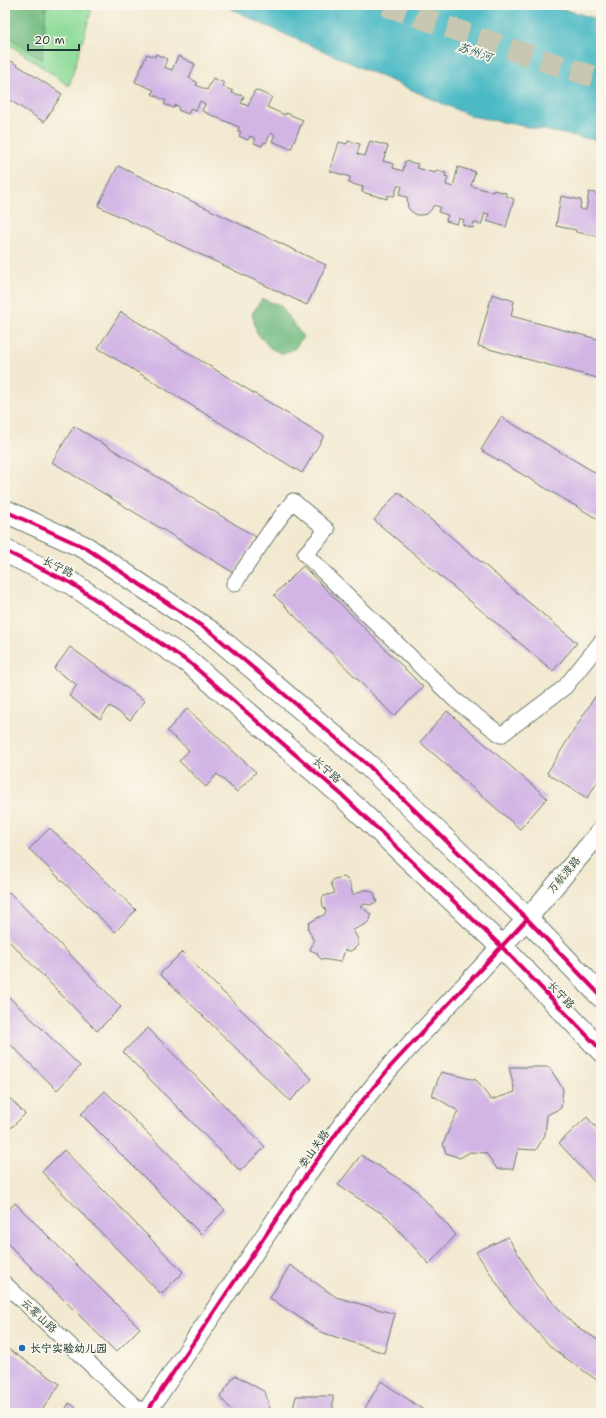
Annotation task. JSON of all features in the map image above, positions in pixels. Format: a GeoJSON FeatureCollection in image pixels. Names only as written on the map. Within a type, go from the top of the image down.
{"type":"FeatureCollection","features":[{"type":"Feature","properties":{"kind":"main road"},"geometry":{"type":"LineString","coordinates":[[5,511],[86,548],[212,633],[369,766],[527,919],[601,996]]}},
{"type":"Feature","properties":{"kind":"main road","name":"长宁路"},"geometry":{"type":"LineString","coordinates":[[5,551],[71,583],[190,663],[342,795],[502,947],[601,1050]]}},
{"type":"Feature","properties":{"kind":"street"},"geometry":{"type":"LineString","coordinates":[[234,584],[270,531],[293,501],[327,530],[305,554],[455,700],[501,735],[565,687],[601,642]]}},
{"type":"Feature","properties":{"kind":"street","name":"万航渡路"},"geometry":{"type":"LineString","coordinates":[[527,919],[601,831]]}},
{"type":"Feature","properties":{"kind":"street","name":"娄山关路"},"geometry":{"type":"LineString","coordinates":[[146,1413],[300,1185],[344,1123],[391,1066],[527,919]]}},
{"type":"Feature","properties":{"kind":"street","name":"云雾山路"},"geometry":{"type":"LineString","coordinates":[[5,1284],[142,1413]]}},
{"type":"Feature","properties":{"kind":"green space"},"geometry":{"type":"Polygon","coordinates":[[[5,5],[93,5],[69,86],[5,41],[5,5]]]}},
{"type":"Feature","properties":{"kind":"green space"},"geometry":{"type":"Polygon","coordinates":[[[5,5],[46,5],[42,60],[5,34],[5,5]]]}},
{"type":"Feature","properties":{"kind":"green space"},"geometry":{"type":"Polygon","coordinates":[[[262,299],[280,305],[303,337],[295,348],[283,354],[270,348],[257,333],[252,314],[262,299]]]}},
{"type":"Feature","properties":{"kind":"water","name":"苏州河"},"geometry":{"type":"Polygon","coordinates":[[[224,5],[548,5],[601,20],[601,141],[471,116],[260,23],[224,5]]]}},
{"type":"Feature","properties":{"kind":"building"},"geometry":{"type":"Polygon","coordinates":[[[147,54],[155,57],[156,54],[167,59],[164,67],[172,70],[178,56],[195,64],[189,78],[197,82],[196,85],[207,90],[213,78],[224,83],[223,87],[233,91],[232,93],[244,96],[241,103],[248,106],[255,90],[272,97],[267,107],[285,115],[286,113],[303,120],[291,149],[272,141],[275,135],[271,133],[266,143],[264,142],[262,146],[254,143],[256,139],[250,136],[248,140],[239,136],[241,132],[238,131],[239,127],[202,111],[205,104],[200,101],[196,111],[191,108],[188,114],[178,110],[179,107],[175,105],[174,108],[164,104],[166,101],[152,94],[154,90],[135,82],[147,54]]]}},
{"type":"Feature","properties":{"kind":"building"},"geometry":{"type":"Polygon","coordinates":[[[11,61],[62,94],[44,122],[5,97],[5,70],[11,61]]]}},
{"type":"Feature","properties":{"kind":"building"},"geometry":{"type":"Polygon","coordinates":[[[348,141],[360,144],[357,154],[365,156],[370,141],[388,146],[383,161],[394,164],[393,168],[403,171],[405,161],[418,164],[417,168],[435,173],[436,170],[446,173],[445,176],[448,177],[446,185],[453,187],[458,167],[475,172],[471,186],[493,192],[494,190],[506,193],[506,196],[514,199],[506,227],[487,221],[489,214],[485,213],[481,225],[474,222],[473,228],[463,225],[464,220],[459,218],[457,224],[446,221],[448,215],[438,212],[440,207],[434,205],[427,214],[417,215],[408,208],[407,197],[399,195],[402,187],[398,185],[394,196],[388,195],[387,199],[362,192],[363,187],[349,183],[350,177],[330,171],[339,142],[347,144],[348,141]]]}},
{"type":"Feature","properties":{"kind":"building"},"geometry":{"type":"Polygon","coordinates":[[[118,166],[326,265],[307,305],[98,206],[118,166]]]}},
{"type":"Feature","properties":{"kind":"building"},"geometry":{"type":"Polygon","coordinates":[[[589,192],[601,194],[601,237],[556,226],[561,196],[581,200],[580,209],[586,210],[589,192]]]}},
{"type":"Feature","properties":{"kind":"building"},"geometry":{"type":"Polygon","coordinates":[[[492,294],[514,301],[511,316],[601,340],[601,379],[478,346],[492,294]]]}},
{"type":"Feature","properties":{"kind":"building"},"geometry":{"type":"Polygon","coordinates":[[[121,312],[324,436],[302,473],[98,348],[121,312]]]}},
{"type":"Feature","properties":{"kind":"building"},"geometry":{"type":"Polygon","coordinates":[[[501,417],[601,476],[601,521],[481,450],[501,417]]]}},
{"type":"Feature","properties":{"kind":"building"},"geometry":{"type":"Polygon","coordinates":[[[74,426],[256,537],[234,573],[52,462],[74,426]]]}},
{"type":"Feature","properties":{"kind":"building"},"geometry":{"type":"Polygon","coordinates":[[[398,492],[577,643],[553,671],[374,520],[398,492]]]}},
{"type":"Feature","properties":{"kind":"building"},"geometry":{"type":"Polygon","coordinates":[[[303,566],[423,687],[394,716],[274,595],[303,566]]]}},
{"type":"Feature","properties":{"kind":"building"},"geometry":{"type":"Polygon","coordinates":[[[70,647],[145,701],[130,720],[110,706],[100,719],[69,696],[77,685],[54,669],[70,647]]]}},
{"type":"Feature","properties":{"kind":"building"},"geometry":{"type":"Polygon","coordinates":[[[596,695],[601,698],[601,777],[587,798],[547,773],[596,695]]]}},
{"type":"Feature","properties":{"kind":"building"},"geometry":{"type":"Polygon","coordinates":[[[187,709],[256,772],[237,792],[217,774],[206,787],[179,761],[189,750],[167,731],[187,709]]]}},
{"type":"Feature","properties":{"kind":"building"},"geometry":{"type":"Polygon","coordinates":[[[447,711],[547,798],[520,829],[420,742],[447,711]]]}},
{"type":"Feature","properties":{"kind":"building"},"geometry":{"type":"Polygon","coordinates":[[[50,828],[136,910],[115,932],[29,849],[50,828]]]}},
{"type":"Feature","properties":{"kind":"building"},"geometry":{"type":"Polygon","coordinates":[[[344,877],[350,884],[353,895],[363,890],[369,890],[374,893],[377,902],[370,905],[366,904],[360,906],[371,915],[370,920],[366,924],[353,930],[358,939],[358,945],[350,951],[345,950],[341,962],[321,959],[317,953],[310,950],[314,941],[308,929],[309,923],[324,915],[326,911],[323,906],[322,899],[324,896],[335,893],[331,883],[334,879],[344,877]]]}},
{"type":"Feature","properties":{"kind":"building"},"geometry":{"type":"Polygon","coordinates":[[[9,892],[121,1007],[97,1031],[5,937],[5,895],[9,892]]]}},
{"type":"Feature","properties":{"kind":"building"},"geometry":{"type":"Polygon","coordinates":[[[182,952],[312,1079],[290,1101],[160,974],[182,952]]]}},
{"type":"Feature","properties":{"kind":"building"},"geometry":{"type":"Polygon","coordinates":[[[5,993],[80,1066],[57,1090],[5,1039],[5,993]]]}},
{"type":"Feature","properties":{"kind":"building"},"geometry":{"type":"Polygon","coordinates":[[[148,1028],[265,1147],[240,1171],[123,1052],[148,1028]]]}},
{"type":"Feature","properties":{"kind":"building"},"geometry":{"type":"Polygon","coordinates":[[[509,1067],[549,1067],[563,1089],[561,1108],[547,1115],[545,1135],[536,1150],[518,1149],[513,1169],[497,1169],[486,1153],[470,1152],[460,1158],[446,1153],[443,1144],[458,1111],[432,1095],[441,1072],[476,1080],[491,1100],[515,1092],[509,1067]]]}},
{"type":"Feature","properties":{"kind":"building"},"geometry":{"type":"Polygon","coordinates":[[[105,1091],[225,1210],[201,1234],[81,1114],[105,1091]]]}},
{"type":"Feature","properties":{"kind":"building"},"geometry":{"type":"Polygon","coordinates":[[[5,1093],[25,1114],[5,1134],[5,1093]]]}},
{"type":"Feature","properties":{"kind":"building"},"geometry":{"type":"Polygon","coordinates":[[[587,1117],[601,1133],[601,1189],[559,1143],[587,1117]]]}},
{"type":"Feature","properties":{"kind":"building"},"geometry":{"type":"Polygon","coordinates":[[[64,1150],[183,1272],[161,1294],[42,1172],[64,1150]]]}},
{"type":"Feature","properties":{"kind":"building"},"geometry":{"type":"Polygon","coordinates":[[[361,1155],[415,1189],[456,1235],[429,1264],[387,1217],[338,1185],[361,1155]]]}},
{"type":"Feature","properties":{"kind":"building"},"geometry":{"type":"Polygon","coordinates":[[[15,1203],[140,1328],[116,1352],[5,1241],[5,1214],[15,1203]]]}},
{"type":"Feature","properties":{"kind":"building"},"geometry":{"type":"Polygon","coordinates":[[[508,1237],[536,1284],[573,1324],[601,1342],[601,1383],[553,1349],[510,1303],[476,1252],[508,1237]]]}},
{"type":"Feature","properties":{"kind":"building"},"geometry":{"type":"Polygon","coordinates":[[[290,1265],[336,1297],[395,1314],[384,1353],[321,1332],[270,1298],[290,1265]]]}},
{"type":"Feature","properties":{"kind":"building"},"geometry":{"type":"Polygon","coordinates":[[[5,1347],[60,1384],[40,1413],[5,1413],[5,1347]]]}},
{"type":"Feature","properties":{"kind":"building"},"geometry":{"type":"Polygon","coordinates":[[[235,1375],[265,1392],[271,1413],[234,1413],[220,1397],[235,1375]]]}},
{"type":"Feature","properties":{"kind":"building"},"geometry":{"type":"Polygon","coordinates":[[[381,1381],[428,1413],[368,1413],[364,1410],[381,1381]]]}},
{"type":"Feature","properties":{"kind":"building"},"geometry":{"type":"Polygon","coordinates":[[[296,1396],[333,1396],[333,1413],[292,1413],[296,1396]]]}},
{"type":"Feature","properties":{"kind":"building"},"geometry":{"type":"Polygon","coordinates":[[[69,1403],[85,1413],[63,1413],[69,1403]]]}},
{"type":"Feature","properties":{"kind":"tunnel"},"geometry":{"type":"LineString","coordinates":[[385,5],[601,79]]}},
{"type":"Feature","properties":{"kind":"cycle path"},"geometry":{"type":"LineString","coordinates":[[5,511],[86,548],[212,633],[369,766],[527,919],[601,996]]}},
{"type":"Feature","properties":{"kind":"cycle path"},"geometry":{"type":"LineString","coordinates":[[5,551],[71,583],[190,663],[342,795],[502,947],[601,1050]]}},
{"type":"Feature","properties":{"kind":"cycle path"},"geometry":{"type":"LineString","coordinates":[[146,1413],[304,1178],[344,1123],[391,1066],[527,919]]}},
{"type":"Feature","properties":{"kind":"place","name":"长宁实验幼儿园"},"geometry":{"type":"Point","coordinates":[22,1348]}}]}
